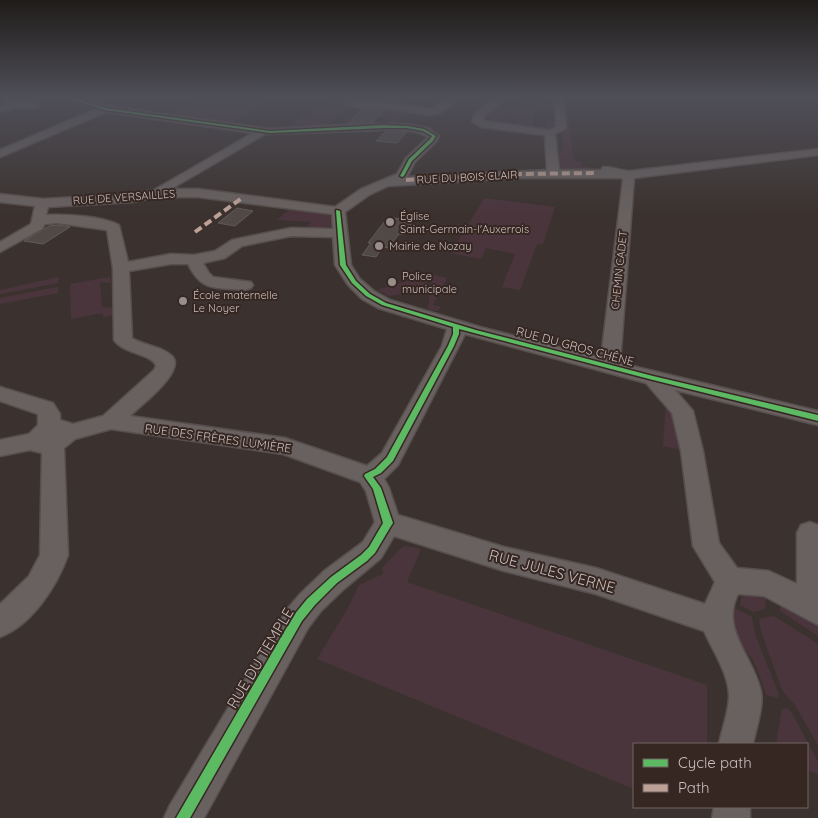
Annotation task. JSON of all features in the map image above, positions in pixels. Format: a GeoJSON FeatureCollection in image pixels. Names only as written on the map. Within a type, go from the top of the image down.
{"type":"FeatureCollection","features":[{"type":"Feature","properties":{"kind":"street"},"geometry":{"type":"LineString","coordinates":[[0,154],[42,136]]}},
{"type":"Feature","properties":{"kind":"street"},"geometry":{"type":"LineString","coordinates":[[158,193],[249,136]]}},
{"type":"Feature","properties":{"kind":"street"},"geometry":{"type":"LineString","coordinates":[[404,178],[410,160],[434,136]]}},
{"type":"Feature","properties":{"kind":"street"},"geometry":{"type":"LineString","coordinates":[[550,136],[553,174]]}},
{"type":"Feature","properties":{"kind":"street","name":"RUE DU BOIS CLAIR"},"geometry":{"type":"LineString","coordinates":[[338,210],[365,192],[386,182],[399,183],[404,178],[619,173],[668,170],[818,152]]}},
{"type":"Feature","properties":{"kind":"street","name":"CHEMIN CADET"},"geometry":{"type":"LineString","coordinates":[[610,366],[629,180],[619,173]]}},
{"type":"Feature","properties":{"kind":"street","name":"RUE DE VERSAILLES"},"geometry":{"type":"LineString","coordinates":[[0,198],[43,203],[132,198],[158,193],[206,194],[338,210]]}},
{"type":"Feature","properties":{"kind":"street"},"geometry":{"type":"LineString","coordinates":[[0,248],[37,226],[43,203]]}},
{"type":"Feature","properties":{"kind":"street"},"geometry":{"type":"LineString","coordinates":[[121,269],[171,259],[194,260],[220,255],[237,243],[291,232],[340,233],[338,210]]}},
{"type":"Feature","properties":{"kind":"street"},"geometry":{"type":"LineString","coordinates":[[40,220],[57,219],[108,225],[114,228],[121,269],[123,340],[128,345],[158,354],[165,360],[166,366],[162,374],[111,421]]}},
{"type":"Feature","properties":{"kind":"street","name":"RUE DU GROS CHÊNE"},"geometry":{"type":"LineString","coordinates":[[340,233],[343,265],[354,282],[379,302],[456,326],[653,378],[818,418]]}},
{"type":"Feature","properties":{"kind":"street"},"geometry":{"type":"LineString","coordinates":[[194,260],[202,276],[209,281],[245,285]]}},
{"type":"Feature","properties":{"kind":"street"},"geometry":{"type":"LineString","coordinates":[[388,523],[377,488],[368,476],[378,471],[390,459],[451,346],[456,334],[456,326]]}},
{"type":"Feature","properties":{"kind":"street"},"geometry":{"type":"LineString","coordinates":[[653,378],[682,411],[692,451],[706,546],[730,581]]}},
{"type":"Feature","properties":{"kind":"street"},"geometry":{"type":"LineString","coordinates":[[0,394],[46,408],[49,414],[54,554],[40,586],[0,623]]}},
{"type":"Feature","properties":{"kind":"street","name":"RUE DES FRÈRES LUMIÈRE"},"geometry":{"type":"LineString","coordinates":[[0,448],[111,421],[285,446],[368,476]]}},
{"type":"Feature","properties":{"kind":"street","name":"RUE JULES VERNE"},"geometry":{"type":"LineString","coordinates":[[388,523],[504,559],[596,581],[715,621]]}},
{"type":"Feature","properties":{"kind":"street","name":"RUE DU TEMPLE"},"geometry":{"type":"LineString","coordinates":[[183,818],[298,618],[311,602],[334,580],[372,550],[388,523]]}},
{"type":"Feature","properties":{"kind":"street"},"geometry":{"type":"LineString","coordinates":[[810,533],[815,608]]}},
{"type":"Feature","properties":{"kind":"street"},"geometry":{"type":"LineString","coordinates":[[730,581],[769,584],[815,608]]}},
{"type":"Feature","properties":{"kind":"street"},"geometry":{"type":"LineString","coordinates":[[730,581],[720,598],[715,621],[720,635],[734,659],[745,696],[736,743]]}},
{"type":"Feature","properties":{"kind":"shaded area"},"geometry":{"type":"Polygon","coordinates":[[[563,136],[571,136],[574,160],[583,163],[581,166],[591,167],[591,170],[558,169],[556,151],[563,151],[563,136]]]}},
{"type":"Feature","properties":{"kind":"shaded area"},"geometry":{"type":"Polygon","coordinates":[[[484,198],[555,207],[543,244],[537,244],[520,290],[502,287],[515,254],[486,248],[481,259],[451,253],[484,198]]]}},
{"type":"Feature","properties":{"kind":"shaded area"},"geometry":{"type":"Polygon","coordinates":[[[292,207],[324,212],[330,216],[331,226],[324,229],[305,228],[312,222],[277,220],[292,207]]]}},
{"type":"Feature","properties":{"kind":"shaded area"},"geometry":{"type":"Polygon","coordinates":[[[416,273],[429,276],[425,291],[389,296],[377,290],[414,279],[411,276],[416,273]]]}},
{"type":"Feature","properties":{"kind":"shaded area"},"geometry":{"type":"Polygon","coordinates":[[[434,275],[447,278],[433,305],[441,307],[438,311],[428,309],[434,275]]]}},
{"type":"Feature","properties":{"kind":"shaded area"},"geometry":{"type":"Polygon","coordinates":[[[59,277],[58,283],[0,294],[0,290],[59,277]]]}},
{"type":"Feature","properties":{"kind":"shaded area"},"geometry":{"type":"Polygon","coordinates":[[[110,277],[111,283],[100,282],[102,307],[113,308],[114,315],[103,317],[103,313],[71,319],[70,284],[110,277]]]}},
{"type":"Feature","properties":{"kind":"shaded area"},"geometry":{"type":"Polygon","coordinates":[[[58,287],[58,293],[0,304],[0,298],[58,287]]]}},
{"type":"Feature","properties":{"kind":"shaded area"},"geometry":{"type":"Polygon","coordinates":[[[666,400],[672,409],[682,450],[663,446],[666,400]]]}},
{"type":"Feature","properties":{"kind":"shaded area"},"geometry":{"type":"Polygon","coordinates":[[[405,546],[421,549],[407,582],[707,685],[707,743],[633,743],[633,789],[317,659],[348,608],[359,585],[383,574],[382,568],[405,546]]]}},
{"type":"Feature","properties":{"kind":"shaded area"},"geometry":{"type":"Polygon","coordinates":[[[767,592],[765,609],[754,612],[740,605],[744,594],[767,592]]]}},
{"type":"Feature","properties":{"kind":"shaded area"},"geometry":{"type":"Polygon","coordinates":[[[781,598],[818,619],[818,636],[780,611],[781,598]]]}},
{"type":"Feature","properties":{"kind":"shaded area"},"geometry":{"type":"Polygon","coordinates":[[[733,607],[752,617],[755,634],[779,695],[777,698],[766,695],[755,665],[737,636],[732,622],[733,607]]]}},
{"type":"Feature","properties":{"kind":"shaded area"},"geometry":{"type":"Polygon","coordinates":[[[774,616],[818,644],[818,745],[795,705],[782,690],[761,631],[759,619],[774,616]]]}},
{"type":"Feature","properties":{"kind":"shaded area"},"geometry":{"type":"Polygon","coordinates":[[[787,708],[792,713],[808,743],[776,743],[782,709],[787,708]]]}},
{"type":"Feature","properties":{"kind":"shaded area"},"geometry":{"type":"Polygon","coordinates":[[[808,743],[818,762],[818,774],[808,770],[808,743]]]}},
{"type":"Feature","properties":{"kind":"building"},"geometry":{"type":"Polygon","coordinates":[[[381,136],[403,136],[397,143],[376,141],[381,136]]]}},
{"type":"Feature","properties":{"kind":"building"},"geometry":{"type":"Polygon","coordinates":[[[237,208],[253,211],[235,226],[218,223],[237,208]]]}},
{"type":"Feature","properties":{"kind":"building"},"geometry":{"type":"Polygon","coordinates":[[[388,217],[413,221],[404,235],[399,234],[388,248],[383,247],[376,257],[362,255],[371,243],[368,243],[388,217]]]}},
{"type":"Feature","properties":{"kind":"building"},"geometry":{"type":"Polygon","coordinates":[[[49,226],[70,227],[43,244],[24,241],[49,226]]]}},
{"type":"Feature","properties":{"kind":"marked path"},"geometry":{"type":"LineString","coordinates":[[406,180],[519,174],[597,173]]}},
{"type":"Feature","properties":{"kind":"marked path"},"geometry":{"type":"LineString","coordinates":[[195,232],[242,198]]}},
{"type":"Feature","properties":{"kind":"cycle path"},"geometry":{"type":"LineString","coordinates":[[402,176],[410,160],[434,136]]}},
{"type":"Feature","properties":{"kind":"cycle path"},"geometry":{"type":"LineString","coordinates":[[338,211],[343,265],[354,282],[368,295],[384,304],[474,331],[653,378],[818,418]]}},
{"type":"Feature","properties":{"kind":"cycle path"},"geometry":{"type":"LineString","coordinates":[[183,818],[298,618],[311,602],[334,580],[372,550],[388,523],[377,488],[368,476],[378,471],[390,459],[451,346],[456,334],[456,326]]}},
{"type":"Feature","properties":{"kind":"place","name":"Église Saint-Germain-l'Auxerrois"},"geometry":{"type":"Point","coordinates":[390,222]}},
{"type":"Feature","properties":{"kind":"place","name":"Mairie de Nozay"},"geometry":{"type":"Point","coordinates":[379,246]}},
{"type":"Feature","properties":{"kind":"place","name":"Police municipale"},"geometry":{"type":"Point","coordinates":[392,282]}},
{"type":"Feature","properties":{"kind":"place","name":"École maternelle Le Noyer"},"geometry":{"type":"Point","coordinates":[183,301]}}]}
